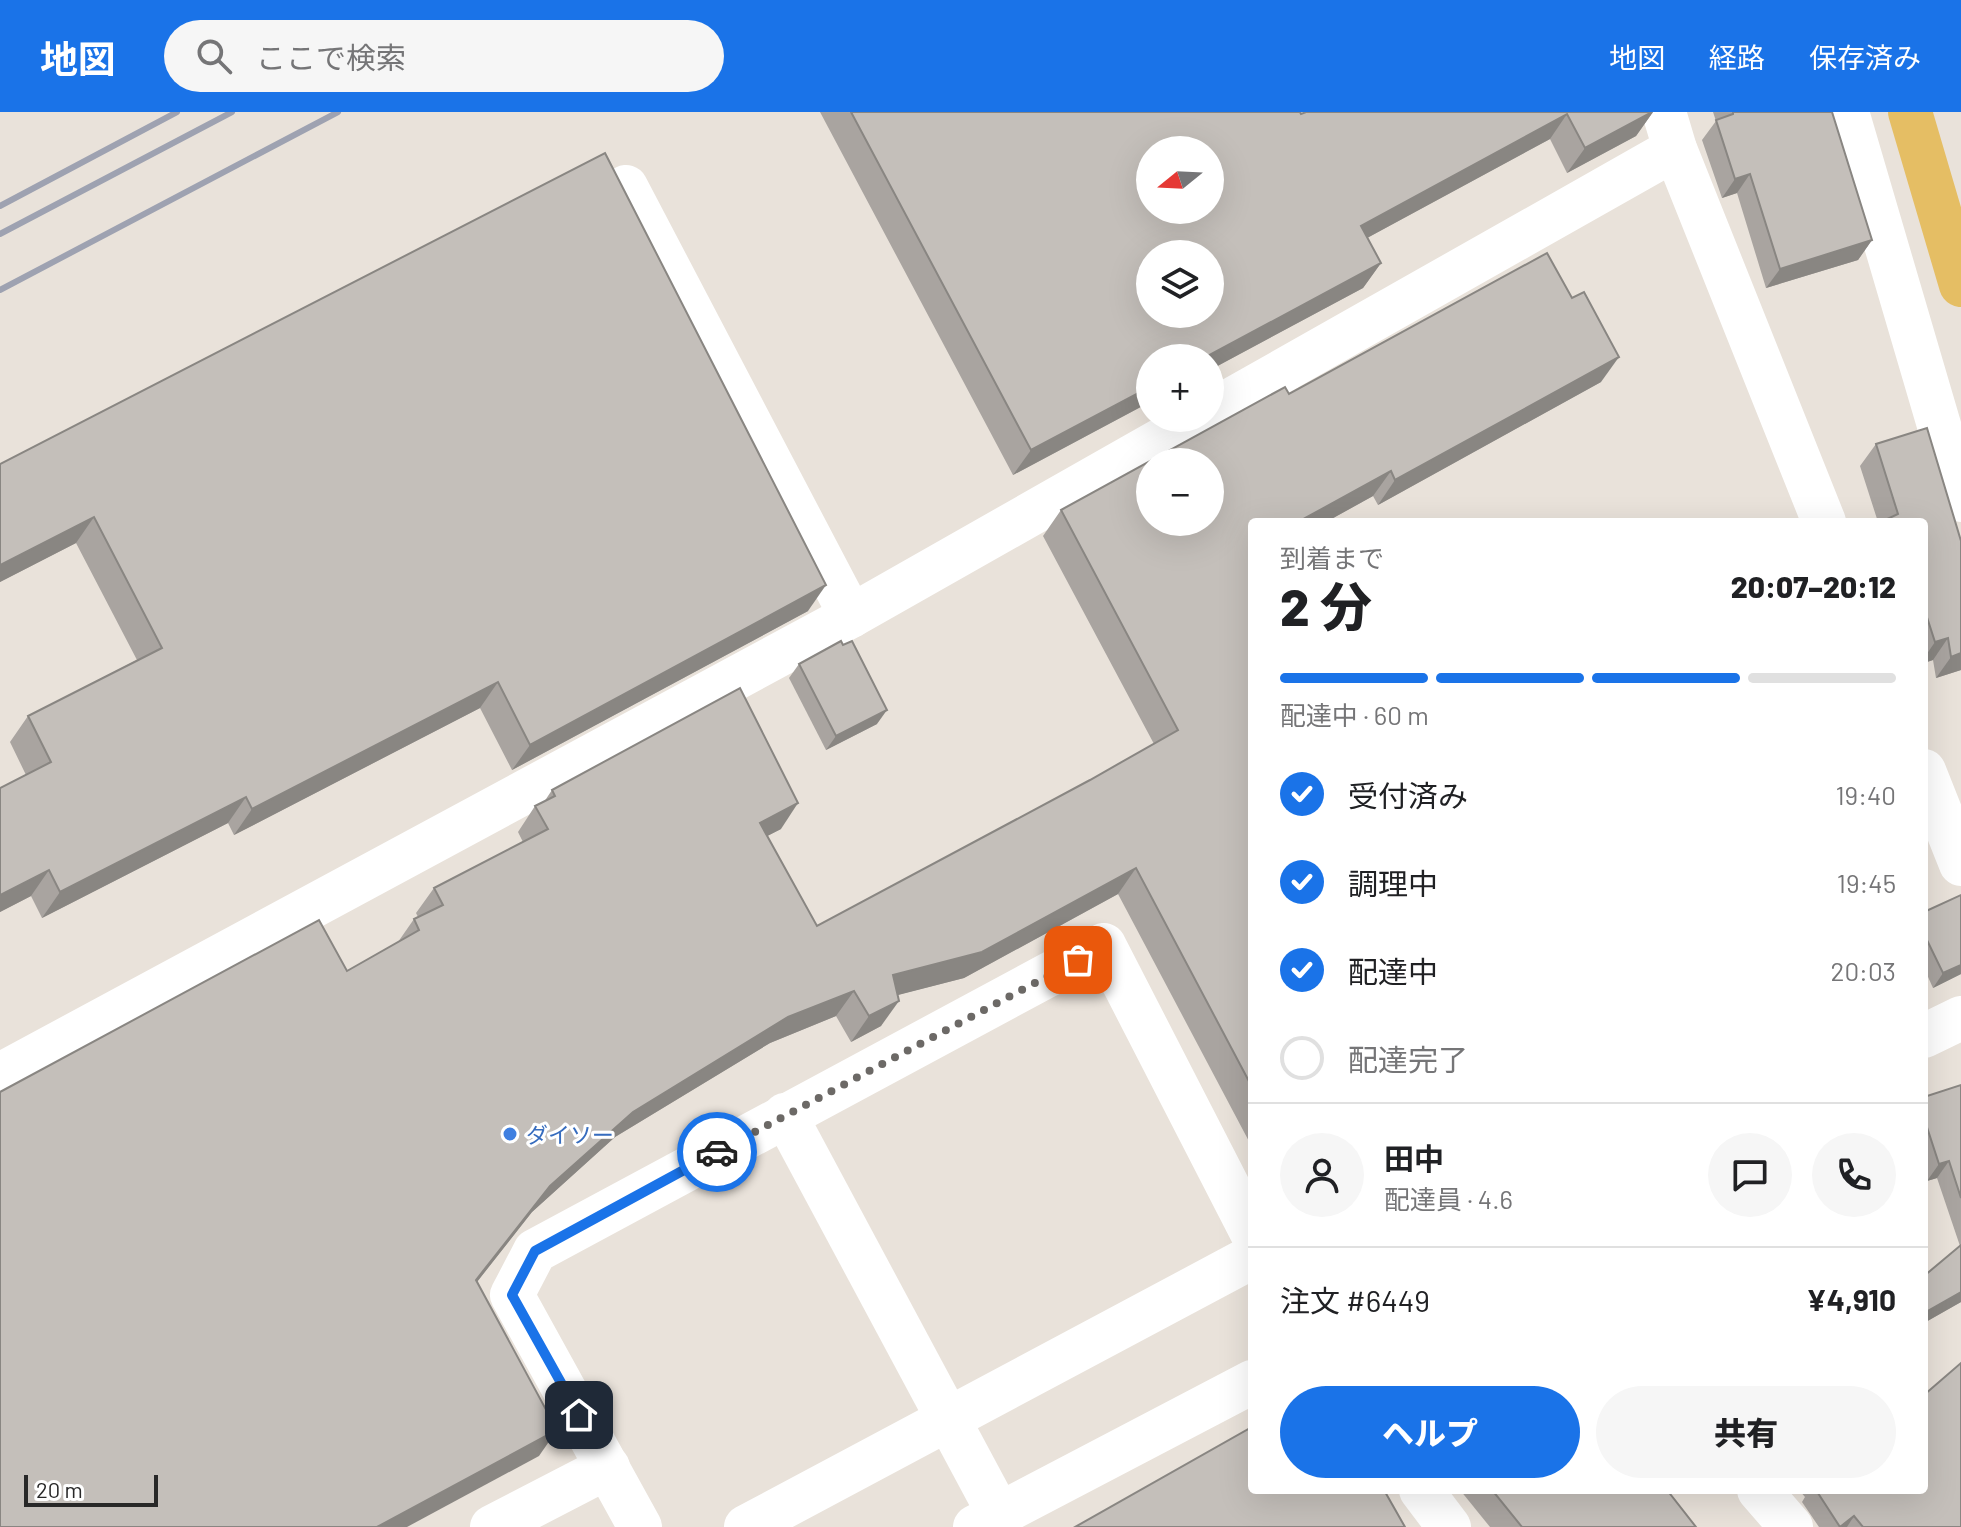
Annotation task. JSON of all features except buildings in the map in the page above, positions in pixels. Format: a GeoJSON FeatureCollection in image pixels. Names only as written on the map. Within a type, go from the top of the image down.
{"type":"FeatureCollection","features":[{"type":"Feature","properties":{"kind":"main road"},"geometry":{"type":"LineString","coordinates":[[1910,112],[1961,285]]}},
{"type":"Feature","properties":{"kind":"street"},"geometry":{"type":"LineString","coordinates":[[1847,112],[1961,500]]}},
{"type":"Feature","properties":{"kind":"street"},"geometry":{"type":"LineString","coordinates":[[1224,403],[1669,130],[1822,518]]}},
{"type":"Feature","properties":{"kind":"street"},"geometry":{"type":"LineString","coordinates":[[626,187],[851,616]]}},
{"type":"Feature","properties":{"kind":"street"},"geometry":{"type":"LineString","coordinates":[[0,1075],[851,616],[1175,432]]}},
{"type":"Feature","properties":{"kind":"street"},"geometry":{"type":"LineString","coordinates":[[1928,781],[1961,864]]}},
{"type":"Feature","properties":{"kind":"street"},"geometry":{"type":"LineString","coordinates":[[640,1527],[512,1295],[535,1251],[1104,945],[1248,1225]]}},
{"type":"Feature","properties":{"kind":"street"},"geometry":{"type":"LineString","coordinates":[[1928,1034],[1961,1018]]}},
{"type":"Feature","properties":{"kind":"street"},"geometry":{"type":"LineString","coordinates":[[785,1115],[949,1421],[987,1521],[1248,1384]]}},
{"type":"Feature","properties":{"kind":"street"},"geometry":{"type":"LineString","coordinates":[[746,1527],[1248,1259]]}},
{"type":"Feature","properties":{"kind":"street"},"geometry":{"type":"LineString","coordinates":[[492,1527],[608,1467]]}},
{"type":"Feature","properties":{"kind":"street"},"geometry":{"type":"LineString","coordinates":[[1424,1494],[1449,1527]]}},
{"type":"Feature","properties":{"kind":"street"},"geometry":{"type":"LineString","coordinates":[[1762,1494],[1791,1527]]}},
{"type":"Feature","properties":{"kind":"railway"},"geometry":{"type":"LineString","coordinates":[[0,206],[177,112]]}},
{"type":"Feature","properties":{"kind":"railway"},"geometry":{"type":"LineString","coordinates":[[0,234],[232,112]]}},
{"type":"Feature","properties":{"kind":"railway"},"geometry":{"type":"LineString","coordinates":[[0,290],[338,112]]}},
{"type":"Feature","properties":{"kind":"way so far"},"geometry":{"type":"LineString","coordinates":[[717,1152],[1078,960]]}},
{"type":"Feature","properties":{"kind":"place","name":"ダイソー"},"geometry":{"type":"Point","coordinates":[510,1134]}},
{"type":"Feature","properties":{"kind":"route"},"geometry":{"type":"LineString","coordinates":[[579,1415],[512,1295],[535,1251],[717,1152]]}}]}
